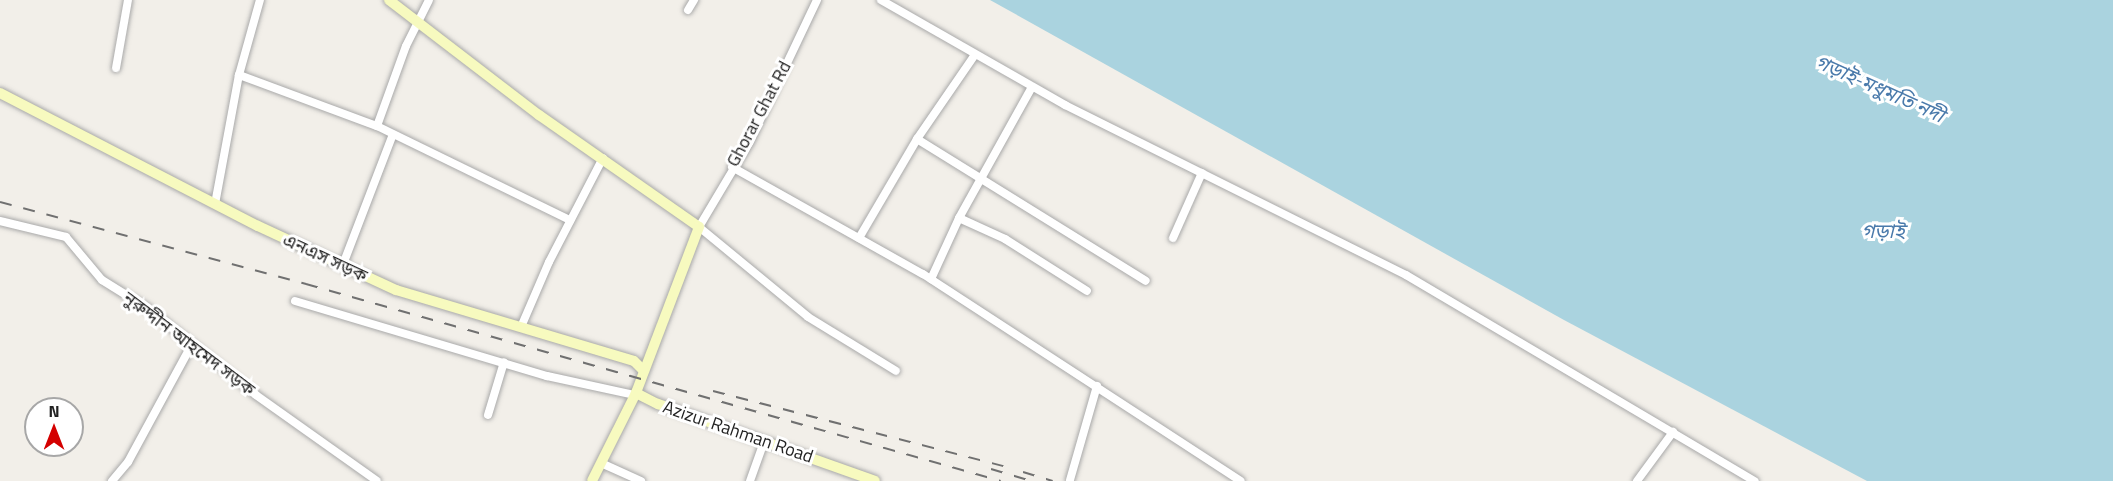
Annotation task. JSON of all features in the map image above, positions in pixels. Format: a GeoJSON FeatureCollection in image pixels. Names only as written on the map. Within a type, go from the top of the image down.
{"type":"FeatureCollection","features":[{"type":"Feature","properties":{"kind":"main road"},"geometry":{"type":"LineString","coordinates":[[389,0],[539,115],[699,227],[635,394],[592,481]]}},
{"type":"Feature","properties":{"kind":"main road","name":"এনএস সড়ক"},"geometry":{"type":"LineString","coordinates":[[0,93],[342,267],[396,290],[634,361],[643,370]]}},
{"type":"Feature","properties":{"kind":"main road","name":"Azizur Rahman Road"},"geometry":{"type":"LineString","coordinates":[[635,394],[658,405],[861,479],[875,481]]}},
{"type":"Feature","properties":{"kind":"street"},"geometry":{"type":"LineString","coordinates":[[116,68],[128,0]]}},
{"type":"Feature","properties":{"kind":"street"},"geometry":{"type":"LineString","coordinates":[[215,204],[239,75],[260,0]]}},
{"type":"Feature","properties":{"kind":"street"},"geometry":{"type":"LineString","coordinates":[[377,126],[417,21],[429,0]]}},
{"type":"Feature","properties":{"kind":"street"},"geometry":{"type":"LineString","coordinates":[[688,10],[694,0]]}},
{"type":"Feature","properties":{"kind":"street","name":"Ghorar Ghat Rd"},"geometry":{"type":"LineString","coordinates":[[699,227],[732,167],[749,143],[816,0]]}},
{"type":"Feature","properties":{"kind":"street"},"geometry":{"type":"LineString","coordinates":[[880,0],[974,56],[1032,87],[1406,275],[1755,481]]}},
{"type":"Feature","properties":{"kind":"street"},"geometry":{"type":"LineString","coordinates":[[859,238],[917,139],[974,56]]}},
{"type":"Feature","properties":{"kind":"street"},"geometry":{"type":"LineString","coordinates":[[239,75],[377,126],[570,220]]}},
{"type":"Feature","properties":{"kind":"street"},"geometry":{"type":"LineString","coordinates":[[931,279],[959,218],[984,178],[1032,87]]}},
{"type":"Feature","properties":{"kind":"street"},"geometry":{"type":"LineString","coordinates":[[342,267],[393,134]]}},
{"type":"Feature","properties":{"kind":"street"},"geometry":{"type":"LineString","coordinates":[[917,139],[984,178],[1146,280]]}},
{"type":"Feature","properties":{"kind":"street"},"geometry":{"type":"LineString","coordinates":[[521,327],[570,220],[603,158]]}},
{"type":"Feature","properties":{"kind":"street"},"geometry":{"type":"LineString","coordinates":[[732,167],[931,279],[1241,481]]}},
{"type":"Feature","properties":{"kind":"street"},"geometry":{"type":"LineString","coordinates":[[1173,238],[1202,173]]}},
{"type":"Feature","properties":{"kind":"street"},"geometry":{"type":"LineString","coordinates":[[959,218],[1005,239],[1087,291]]}},
{"type":"Feature","properties":{"kind":"street","name":"নুরুদ্দীন আহমেদ সড়ক"},"geometry":{"type":"LineString","coordinates":[[0,221],[66,237],[102,280],[147,308],[192,345],[377,481]]}},
{"type":"Feature","properties":{"kind":"street"},"geometry":{"type":"LineString","coordinates":[[699,227],[808,317],[896,371]]}},
{"type":"Feature","properties":{"kind":"street"},"geometry":{"type":"LineString","coordinates":[[295,301],[596,389],[635,394]]}},
{"type":"Feature","properties":{"kind":"street"},"geometry":{"type":"LineString","coordinates":[[112,481],[128,462],[192,345]]}},
{"type":"Feature","properties":{"kind":"street"},"geometry":{"type":"LineString","coordinates":[[488,415],[504,362]]}},
{"type":"Feature","properties":{"kind":"street"},"geometry":{"type":"LineString","coordinates":[[1070,480],[1097,386]]}},
{"type":"Feature","properties":{"kind":"street"},"geometry":{"type":"LineString","coordinates":[[1637,481],[1673,432]]}},
{"type":"Feature","properties":{"kind":"street"},"geometry":{"type":"LineString","coordinates":[[750,481],[764,442]]}},
{"type":"Feature","properties":{"kind":"street"},"geometry":{"type":"LineString","coordinates":[[601,463],[641,481]]}},
{"type":"Feature","properties":{"kind":"water","name":"গড়াই"},"geometry":{"type":"Polygon","coordinates":[[[990,0],[2113,0],[2113,481],[1867,481],[1564,320],[990,0]]]}},
{"type":"Feature","properties":{"kind":"railway"},"geometry":{"type":"LineString","coordinates":[[0,202],[306,284],[1001,481]]}},
{"type":"Feature","properties":{"kind":"railway"},"geometry":{"type":"LineString","coordinates":[[713,391],[1003,466]]}},
{"type":"Feature","properties":{"kind":"railway"},"geometry":{"type":"LineString","coordinates":[[991,469],[1031,481]]}},
{"type":"Feature","properties":{"kind":"railway"},"geometry":{"type":"LineString","coordinates":[[1023,472],[1053,481]]}},
{"type":"Feature","properties":{"kind":"water label","name":"গড়াই-মধুমতি নদী"},"geometry":{"type":"Point","coordinates":[1880,88]}}]}
